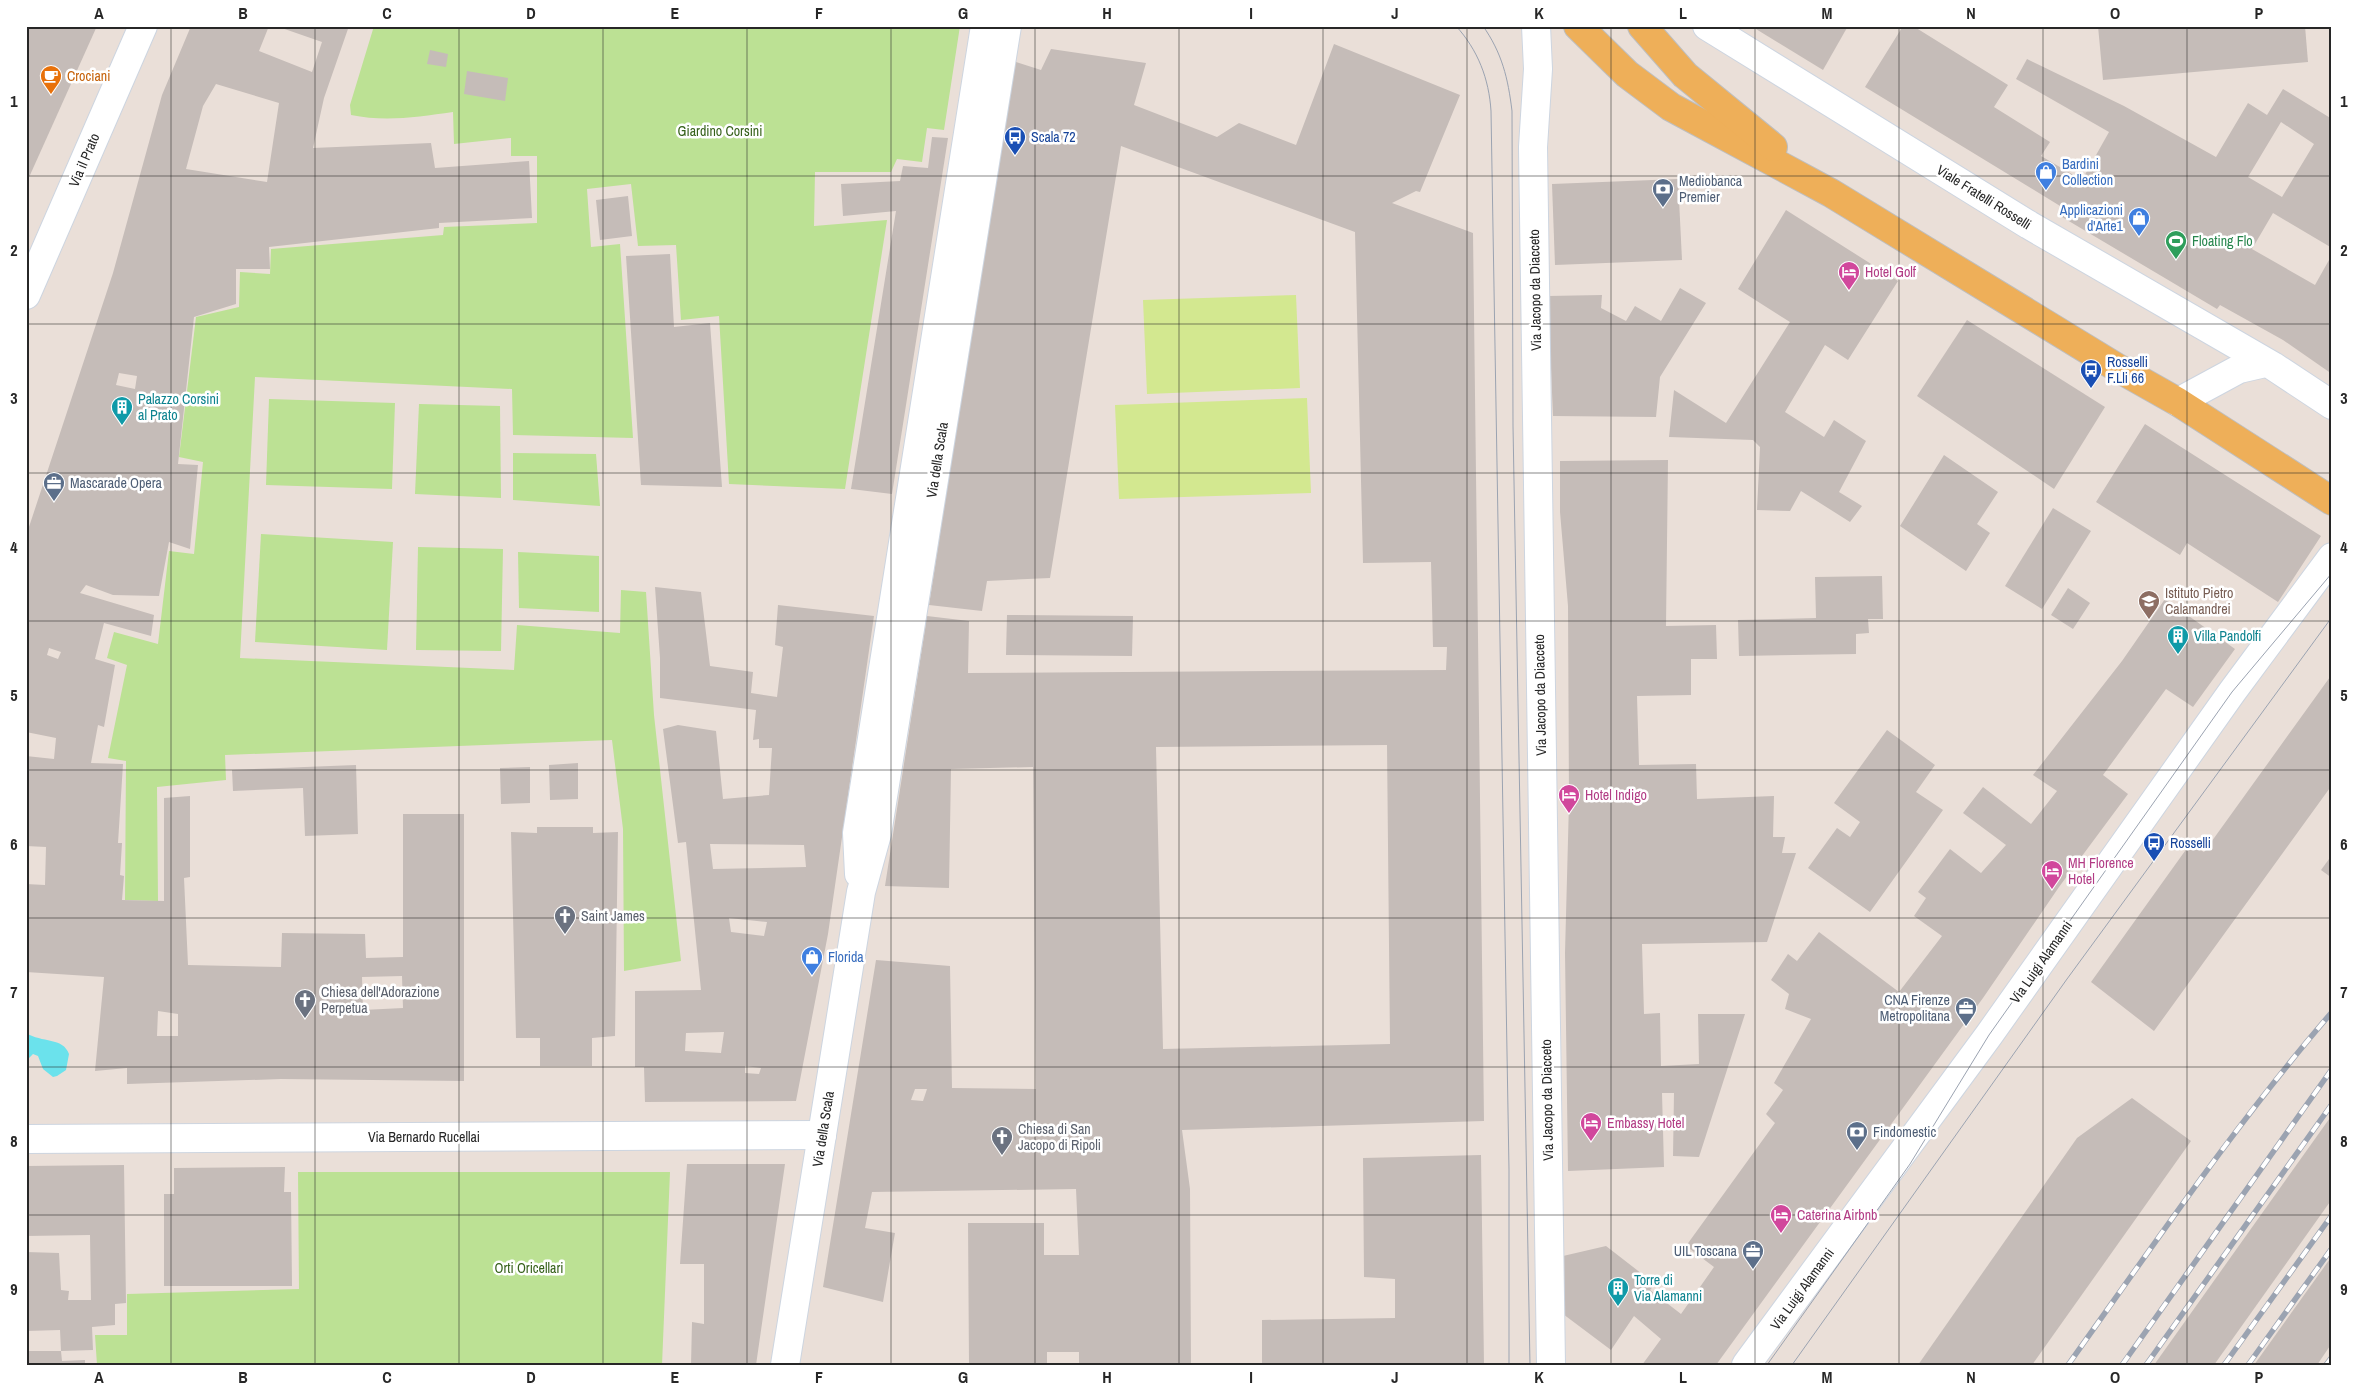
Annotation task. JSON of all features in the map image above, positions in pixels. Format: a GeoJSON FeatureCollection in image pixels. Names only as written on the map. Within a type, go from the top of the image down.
{"type":"FeatureCollection","features":[{"type":"Feature","properties":{"kind":"main road"},"geometry":{"type":"LineString","coordinates":[[1578,26],[1627,74],[1671,107],[1832,193],[2116,368],[2178,402],[2332,501]]}},
{"type":"Feature","properties":{"kind":"main road"},"geometry":{"type":"LineString","coordinates":[[1642,26],[1674,64],[1699,87],[1832,193]]}},
{"type":"Feature","properties":{"kind":"street","name":"Via il Prato"},"geometry":{"type":"LineString","coordinates":[[26,295],[143,26]]}},
{"type":"Feature","properties":{"kind":"street","name":"Via della Scala"},"geometry":{"type":"LineString","coordinates":[[860,892],[857,833],[985,26]]}},
{"type":"Feature","properties":{"kind":"street","name":"Via della Scala"},"geometry":{"type":"LineString","coordinates":[[785,1365],[860,892],[877,834],[1007,26]]}},
{"type":"Feature","properties":{"kind":"street","name":"Via Jacopo da Diacceto"},"geometry":{"type":"LineString","coordinates":[[1536,26],[1538,69],[1533,148],[1551,1365]]}},
{"type":"Feature","properties":{"kind":"street","name":"Viale Fratelli Rosselli"},"geometry":{"type":"LineString","coordinates":[[1707,26],[2030,225],[2265,362],[2332,405]]}},
{"type":"Feature","properties":{"kind":"street"},"geometry":{"type":"LineString","coordinates":[[2178,402],[2239,369],[2265,362]]}},
{"type":"Feature","properties":{"kind":"street","name":"Via Luigi Alamanni"},"geometry":{"type":"LineString","coordinates":[[1746,1365],[1989,1035],[2232,692],[2332,557]]}},
{"type":"Feature","properties":{"kind":"street","name":"Via Bernardo Rucellai"},"geometry":{"type":"LineString","coordinates":[[26,1139],[822,1134]]}},
{"type":"Feature","properties":{"kind":"green space","name":"Giardino Corsini"},"geometry":{"type":"Polygon","coordinates":[[[374,26],[960,26],[944,130],[927,128],[922,162],[897,159],[891,172],[815,172],[814,226],[887,220],[845,489],[729,484],[719,316],[681,320],[676,245],[638,246],[631,184],[587,189],[591,247],[620,244],[633,438],[513,435],[512,389],[255,377],[240,658],[514,670],[517,625],[620,633],[621,590],[646,592],[654,715],[681,961],[624,971],[623,829],[612,740],[225,755],[226,780],[157,787],[158,901],[125,900],[126,761],[108,758],[127,665],[107,658],[114,632],[158,644],[169,551],[194,554],[203,462],[179,457],[196,317],[239,307],[240,272],[270,274],[271,249],[443,235],[444,227],[537,223],[537,156],[511,156],[511,138],[454,144],[453,112],[389,118],[351,115],[350,105],[374,26]]]}},
{"type":"Feature","properties":{"kind":"green space"},"geometry":{"type":"Polygon","coordinates":[[[1296,295],[1300,388],[1147,394],[1143,300],[1296,295]]]}},
{"type":"Feature","properties":{"kind":"green space"},"geometry":{"type":"Polygon","coordinates":[[[1307,398],[1311,493],[1119,499],[1115,405],[1307,398]]]}},
{"type":"Feature","properties":{"kind":"green space"},"geometry":{"type":"Polygon","coordinates":[[[269,399],[395,403],[392,489],[266,485],[269,399]]]}},
{"type":"Feature","properties":{"kind":"green space"},"geometry":{"type":"Polygon","coordinates":[[[419,404],[500,406],[501,498],[415,494],[419,404]]]}},
{"type":"Feature","properties":{"kind":"green space"},"geometry":{"type":"Polygon","coordinates":[[[513,453],[596,454],[600,506],[513,500],[513,453]]]}},
{"type":"Feature","properties":{"kind":"green space"},"geometry":{"type":"Polygon","coordinates":[[[261,534],[393,542],[387,650],[255,642],[261,534]]]}},
{"type":"Feature","properties":{"kind":"green space"},"geometry":{"type":"Polygon","coordinates":[[[418,547],[503,549],[501,651],[416,650],[418,547]]]}},
{"type":"Feature","properties":{"kind":"green space"},"geometry":{"type":"Polygon","coordinates":[[[518,552],[599,556],[599,612],[519,608],[518,552]]]}},
{"type":"Feature","properties":{"kind":"green space","name":"Orti Oricellari"},"geometry":{"type":"Polygon","coordinates":[[[298,1172],[670,1172],[662,1365],[97,1365],[95,1335],[127,1335],[127,1294],[299,1289],[298,1172]]]}},
{"type":"Feature","properties":{"kind":"water"},"geometry":{"type":"Polygon","coordinates":[[[26,1033],[62,1045],[69,1054],[66,1070],[53,1077],[43,1069],[38,1056],[33,1054],[26,1061],[26,1033]]]}},
{"type":"Feature","properties":{"kind":"building"},"geometry":{"type":"Polygon","coordinates":[[[26,26],[97,26],[26,184],[26,26]]]}},
{"type":"Feature","properties":{"kind":"building"},"geometry":{"type":"Polygon","coordinates":[[[191,26],[269,26],[259,51],[312,72],[322,42],[276,26],[349,26],[324,98],[313,148],[431,143],[435,168],[529,161],[532,218],[439,223],[439,228],[269,247],[270,269],[236,269],[236,304],[194,317],[178,464],[198,465],[190,549],[169,542],[159,596],[113,595],[86,585],[80,593],[154,615],[151,636],[104,623],[95,659],[115,665],[104,727],[98,725],[91,763],[123,764],[118,843],[122,843],[120,875],[124,876],[122,900],[164,901],[164,798],[190,796],[190,877],[184,878],[188,965],[281,967],[282,933],[365,934],[366,958],[403,957],[403,814],[464,814],[464,1081],[281,1079],[127,1084],[127,1068],[95,1071],[104,977],[26,972],[26,884],[45,885],[46,847],[26,846],[26,756],[54,759],[56,738],[26,732],[26,536],[113,273],[162,95],[191,26]],[[216,84],[203,106],[186,169],[267,182],[279,103],[216,84]],[[119,373],[116,385],[135,389],[137,376],[119,373]],[[49,648],[47,655],[58,659],[61,652],[49,648]],[[402,976],[362,977],[363,1010],[403,1008],[402,976]],[[158,1011],[157,1036],[178,1036],[178,1014],[158,1011]]]}},
{"type":"Feature","properties":{"kind":"building"},"geometry":{"type":"Polygon","coordinates":[[[1751,26],[1848,26],[1823,70],[1751,26]]]}},
{"type":"Feature","properties":{"kind":"building"},"geometry":{"type":"Polygon","coordinates":[[[1903,26],[1913,26],[2008,85],[1994,107],[2050,142],[2041,156],[2082,180],[2109,132],[2016,79],[2027,59],[2124,106],[2216,157],[2248,103],[2267,115],[2283,89],[2332,119],[2332,248],[2273,213],[2252,249],[2315,285],[2329,260],[2332,262],[2332,374],[2283,340],[2220,305],[2217,309],[2062,217],[2065,209],[1865,87],[1903,26]],[[2281,122],[2248,177],[2282,197],[2314,144],[2281,122]]]}},
{"type":"Feature","properties":{"kind":"building"},"geometry":{"type":"Polygon","coordinates":[[[2098,26],[2305,26],[2308,62],[2103,80],[2098,26]]]}},
{"type":"Feature","properties":{"kind":"building"},"geometry":{"type":"Polygon","coordinates":[[[1334,44],[1460,95],[1420,192],[1416,191],[1392,203],[1473,233],[1484,1121],[1182,1130],[1190,1189],[1191,1365],[1079,1365],[1079,1352],[1047,1352],[1047,1363],[969,1363],[968,1223],[1044,1223],[1044,1255],[1079,1255],[1076,1189],[872,1192],[865,1228],[895,1233],[883,1302],[823,1287],[876,960],[950,966],[952,1088],[1036,1089],[1033,767],[951,769],[949,888],[885,886],[927,616],[969,621],[968,673],[1446,670],[1447,647],[1433,647],[1431,562],[1363,563],[1355,232],[1121,146],[1050,578],[987,581],[982,611],[929,605],[1013,61],[1041,70],[1051,49],[1146,63],[1134,105],[1217,137],[1239,123],[1296,145],[1334,44]],[[1387,745],[1156,747],[1163,1049],[1390,1044],[1387,745]],[[915,1089],[911,1100],[923,1101],[927,1089],[915,1089]]]}},
{"type":"Feature","properties":{"kind":"building"},"geometry":{"type":"Polygon","coordinates":[[[430,50],[448,54],[446,67],[427,64],[430,50]]]}},
{"type":"Feature","properties":{"kind":"building"},"geometry":{"type":"Polygon","coordinates":[[[467,71],[508,78],[505,101],[464,94],[467,71]]]}},
{"type":"Feature","properties":{"kind":"building"},"geometry":{"type":"Polygon","coordinates":[[[932,137],[948,138],[892,494],[851,489],[896,211],[843,216],[841,184],[900,181],[903,166],[928,168],[932,137]]]}},
{"type":"Feature","properties":{"kind":"building"},"geometry":{"type":"Polygon","coordinates":[[[1678,179],[1682,260],[1555,265],[1552,184],[1678,179]]]}},
{"type":"Feature","properties":{"kind":"building"},"geometry":{"type":"Polygon","coordinates":[[[628,196],[632,236],[600,240],[596,200],[628,196]]]}},
{"type":"Feature","properties":{"kind":"building"},"geometry":{"type":"Polygon","coordinates":[[[1786,210],[1898,281],[1848,360],[1825,345],[1785,412],[1824,437],[1834,420],[1866,441],[1839,492],[1862,506],[1850,522],[1801,491],[1790,511],[1757,510],[1760,447],[1753,440],[1669,437],[1674,390],[1726,423],[1790,322],[1738,289],[1786,210]]]}},
{"type":"Feature","properties":{"kind":"building"},"geometry":{"type":"Polygon","coordinates":[[[670,254],[674,327],[710,323],[722,487],[641,485],[626,256],[670,254]]]}},
{"type":"Feature","properties":{"kind":"building"},"geometry":{"type":"Polygon","coordinates":[[[1680,288],[1706,303],[1660,377],[1656,417],[1553,416],[1548,296],[1602,295],[1601,308],[1626,321],[1635,306],[1661,321],[1680,288]]]}},
{"type":"Feature","properties":{"kind":"building"},"geometry":{"type":"Polygon","coordinates":[[[1967,320],[2105,407],[2054,489],[1917,396],[1967,320]]]}},
{"type":"Feature","properties":{"kind":"building"},"geometry":{"type":"Polygon","coordinates":[[[2145,424],[2321,536],[2278,602],[2187,543],[2180,555],[2096,502],[2145,424]]]}},
{"type":"Feature","properties":{"kind":"building"},"geometry":{"type":"Polygon","coordinates":[[[1944,455],[1998,492],[1977,524],[1990,533],[1966,571],[1900,526],[1944,455]]]}},
{"type":"Feature","properties":{"kind":"building"},"geometry":{"type":"Polygon","coordinates":[[[1668,460],[1666,626],[1716,625],[1717,659],[1691,659],[1691,695],[1637,696],[1639,765],[1696,764],[1697,799],[1774,796],[1773,837],[1785,837],[1782,853],[1796,853],[1767,942],[1642,944],[1644,1014],[1660,1013],[1661,1066],[1699,1064],[1698,1014],[1745,1014],[1699,1157],[1673,1156],[1674,1093],[1662,1093],[1664,1167],[1568,1171],[1565,953],[1569,802],[1568,606],[1560,512],[1560,461],[1668,460]]]}},
{"type":"Feature","properties":{"kind":"building"},"geometry":{"type":"Polygon","coordinates":[[[2053,508],[2091,531],[2042,609],[2005,586],[2053,508]]]}},
{"type":"Feature","properties":{"kind":"building"},"geometry":{"type":"Polygon","coordinates":[[[1882,576],[1883,619],[1868,619],[1869,633],[1856,634],[1856,654],[1739,656],[1738,620],[1816,618],[1815,577],[1882,576]]]}},
{"type":"Feature","properties":{"kind":"building"},"geometry":{"type":"Polygon","coordinates":[[[655,587],[701,592],[710,666],[753,672],[751,693],[777,697],[783,647],[775,645],[778,605],[874,616],[828,934],[796,1101],[645,1102],[644,1067],[635,1067],[635,991],[701,990],[686,842],[678,843],[663,729],[678,725],[716,731],[723,799],[769,795],[772,748],[759,748],[759,739],[753,740],[756,710],[660,698],[660,658],[655,587]],[[710,844],[713,869],[806,867],[804,845],[710,844]],[[729,918],[731,932],[764,936],[767,922],[729,918]],[[724,1032],[686,1033],[685,1051],[721,1053],[724,1032]],[[745,1066],[745,1073],[759,1074],[761,1068],[745,1066]]]}},
{"type":"Feature","properties":{"kind":"building"},"geometry":{"type":"Polygon","coordinates":[[[2068,588],[2090,603],[2073,629],[2051,615],[2068,588]]]}},
{"type":"Feature","properties":{"kind":"building"},"geometry":{"type":"Polygon","coordinates":[[[2165,599],[2235,649],[2193,707],[2166,689],[2103,775],[2128,794],[2059,887],[1983,998],[1716,1365],[1642,1365],[1661,1339],[1634,1316],[1611,1350],[1563,1314],[1563,1256],[1606,1246],[1655,1284],[1650,1290],[1681,1314],[1714,1267],[1686,1246],[1775,1123],[1766,1114],[1783,1090],[1774,1083],[1811,1019],[1785,1009],[1789,994],[1771,980],[1788,954],[1797,961],[1819,932],[1899,992],[1942,936],[1914,916],[1926,898],[1918,892],[1950,849],[1981,873],[2006,845],[1963,813],[1983,787],[2031,824],[2057,791],[2033,775],[2122,661],[2165,599]]]}},
{"type":"Feature","properties":{"kind":"building"},"geometry":{"type":"Polygon","coordinates":[[[1007,615],[1133,616],[1132,656],[1006,655],[1007,615]]]}},
{"type":"Feature","properties":{"kind":"building"},"geometry":{"type":"Polygon","coordinates":[[[2330,677],[2332,679],[2332,785],[2154,1031],[2091,982],[2190,844],[2204,852],[2330,677]]]}},
{"type":"Feature","properties":{"kind":"building"},"geometry":{"type":"Polygon","coordinates":[[[1887,730],[1935,765],[1916,792],[1943,810],[1870,912],[1808,868],[1837,828],[1850,837],[1860,822],[1834,803],[1887,730]]]}},
{"type":"Feature","properties":{"kind":"building"},"geometry":{"type":"Polygon","coordinates":[[[578,763],[578,799],[550,800],[549,765],[578,763]]]}},
{"type":"Feature","properties":{"kind":"building"},"geometry":{"type":"Polygon","coordinates":[[[356,765],[358,834],[305,836],[303,788],[233,791],[232,770],[356,765]]]}},
{"type":"Feature","properties":{"kind":"building"},"geometry":{"type":"Polygon","coordinates":[[[530,767],[530,803],[501,804],[500,768],[530,767]]]}},
{"type":"Feature","properties":{"kind":"building","name":"Saint James"},"geometry":{"type":"Polygon","coordinates":[[[537,827],[593,827],[593,833],[618,832],[615,1036],[592,1038],[592,1066],[540,1066],[540,1038],[516,1038],[511,832],[537,833],[537,827]]]}},
{"type":"Feature","properties":{"kind":"building"},"geometry":{"type":"Polygon","coordinates":[[[2332,855],[2332,878],[2321,870],[2332,855]]]}},
{"type":"Feature","properties":{"kind":"building"},"geometry":{"type":"Polygon","coordinates":[[[2132,1098],[2191,1141],[2032,1365],[1918,1365],[2077,1138],[2132,1098]]]}},
{"type":"Feature","properties":{"kind":"building"},"geometry":{"type":"Polygon","coordinates":[[[2332,1115],[2332,1199],[2214,1365],[2154,1365],[2332,1115]]]}},
{"type":"Feature","properties":{"kind":"building"},"geometry":{"type":"Polygon","coordinates":[[[1481,1155],[1484,1365],[1262,1365],[1262,1320],[1395,1318],[1395,1279],[1364,1277],[1363,1158],[1481,1155]]]}},
{"type":"Feature","properties":{"kind":"building"},"geometry":{"type":"Polygon","coordinates":[[[687,1164],[785,1164],[756,1365],[691,1365],[692,1322],[704,1324],[704,1264],[680,1264],[687,1164]]]}},
{"type":"Feature","properties":{"kind":"building"},"geometry":{"type":"Polygon","coordinates":[[[124,1165],[126,1303],[115,1304],[115,1325],[92,1327],[93,1350],[61,1351],[60,1330],[26,1331],[26,1252],[59,1253],[61,1290],[69,1291],[68,1300],[91,1300],[90,1235],[26,1236],[26,1166],[124,1165]]]}},
{"type":"Feature","properties":{"kind":"building"},"geometry":{"type":"Polygon","coordinates":[[[285,1167],[284,1192],[291,1192],[292,1286],[164,1286],[164,1194],[174,1194],[174,1168],[285,1167]]]}},
{"type":"Feature","properties":{"kind":"building"},"geometry":{"type":"Polygon","coordinates":[[[2332,1256],[2332,1343],[2317,1365],[2254,1365],[2332,1256]]]}},
{"type":"Feature","properties":{"kind":"building"},"geometry":{"type":"Polygon","coordinates":[[[26,1351],[61,1351],[62,1361],[85,1360],[85,1365],[26,1365],[26,1351]]]}},
{"type":"Feature","properties":{"kind":"tram line"},"geometry":{"type":"LineString","coordinates":[[1456,26],[1464,35],[1481,66],[1488,88],[1491,111],[1509,1170],[1509,1365]]}},
{"type":"Feature","properties":{"kind":"tram line"},"geometry":{"type":"LineString","coordinates":[[1483,26],[1490,36],[1503,66],[1512,111],[1513,426],[1530,1365]]}},
{"type":"Feature","properties":{"kind":"tram line"},"geometry":{"type":"LineString","coordinates":[[1767,1365],[1910,1164],[1989,1035],[2232,692],[2332,573]]}},
{"type":"Feature","properties":{"kind":"tram line"},"geometry":{"type":"LineString","coordinates":[[1792,1365],[2067,979],[2332,617]]}},
{"type":"Feature","properties":{"kind":"railway"},"geometry":{"type":"LineString","coordinates":[[2068,1365],[2229,1141],[2262,1097],[2332,1012]]}},
{"type":"Feature","properties":{"kind":"railway"},"geometry":{"type":"LineString","coordinates":[[2122,1365],[2332,1069]]}},
{"type":"Feature","properties":{"kind":"railway"},"geometry":{"type":"LineString","coordinates":[[2146,1365],[2332,1104]]}},
{"type":"Feature","properties":{"kind":"railway"},"geometry":{"type":"LineString","coordinates":[[2224,1365],[2332,1215]]}},
{"type":"Feature","properties":{"kind":"railway"},"geometry":{"type":"LineString","coordinates":[[2248,1365],[2332,1248]]}},
{"type":"Feature","properties":{"kind":"railway"},"geometry":{"type":"LineString","coordinates":[[2326,1365],[2332,1357]]}},
{"type":"Feature","properties":{"kind":"place","name":"Crociani"},"geometry":{"type":"Point","coordinates":[51,95]}},
{"type":"Feature","properties":{"kind":"place","name":"Scala 72"},"geometry":{"type":"Point","coordinates":[1015,156]}},
{"type":"Feature","properties":{"kind":"place","name":"Bardini Collection"},"geometry":{"type":"Point","coordinates":[2046,191]}},
{"type":"Feature","properties":{"kind":"place","name":"Mediobanca Premier"},"geometry":{"type":"Point","coordinates":[1663,208]}},
{"type":"Feature","properties":{"kind":"place","name":"Applicazioni d'Arte1"},"geometry":{"type":"Point","coordinates":[2139,237]}},
{"type":"Feature","properties":{"kind":"place","name":"Floating Flo"},"geometry":{"type":"Point","coordinates":[2176,260]}},
{"type":"Feature","properties":{"kind":"place","name":"Hotel Golf"},"geometry":{"type":"Point","coordinates":[1849,291]}},
{"type":"Feature","properties":{"kind":"place","name":"Rosselli F.Lli 66"},"geometry":{"type":"Point","coordinates":[2091,389]}},
{"type":"Feature","properties":{"kind":"place","name":"Palazzo Corsini al Prato"},"geometry":{"type":"Point","coordinates":[122,426]}},
{"type":"Feature","properties":{"kind":"place","name":"Mascarade Opera"},"geometry":{"type":"Point","coordinates":[54,502]}},
{"type":"Feature","properties":{"kind":"place","name":"Istituto Pietro Calamandrei"},"geometry":{"type":"Point","coordinates":[2149,620]}},
{"type":"Feature","properties":{"kind":"place","name":"Villa Pandolfi"},"geometry":{"type":"Point","coordinates":[2178,655]}},
{"type":"Feature","properties":{"kind":"place","name":"Hotel Indigo"},"geometry":{"type":"Point","coordinates":[1569,814]}},
{"type":"Feature","properties":{"kind":"place","name":"Rosselli"},"geometry":{"type":"Point","coordinates":[2154,862]}},
{"type":"Feature","properties":{"kind":"place","name":"MH Florence Hotel"},"geometry":{"type":"Point","coordinates":[2052,890]}},
{"type":"Feature","properties":{"kind":"place","name":"Saint James"},"geometry":{"type":"Point","coordinates":[565,935]}},
{"type":"Feature","properties":{"kind":"place","name":"Florida"},"geometry":{"type":"Point","coordinates":[812,976]}},
{"type":"Feature","properties":{"kind":"place","name":"Chiesa dell'Adorazione Perpetua"},"geometry":{"type":"Point","coordinates":[305,1019]}},
{"type":"Feature","properties":{"kind":"place","name":"CNA Firenze Metropolitana"},"geometry":{"type":"Point","coordinates":[1966,1027]}},
{"type":"Feature","properties":{"kind":"place","name":"Embassy Hotel"},"geometry":{"type":"Point","coordinates":[1591,1142]}},
{"type":"Feature","properties":{"kind":"place","name":"Findomestic"},"geometry":{"type":"Point","coordinates":[1857,1151]}},
{"type":"Feature","properties":{"kind":"place","name":"Chiesa di San Jacopo di Ripoli"},"geometry":{"type":"Point","coordinates":[1002,1156]}},
{"type":"Feature","properties":{"kind":"place","name":"Caterina Airbnb"},"geometry":{"type":"Point","coordinates":[1781,1234]}},
{"type":"Feature","properties":{"kind":"place","name":"UIL Toscana"},"geometry":{"type":"Point","coordinates":[1753,1270]}},
{"type":"Feature","properties":{"kind":"place","name":"Torre di Via Alamanni"},"geometry":{"type":"Point","coordinates":[1618,1307]}}]}
